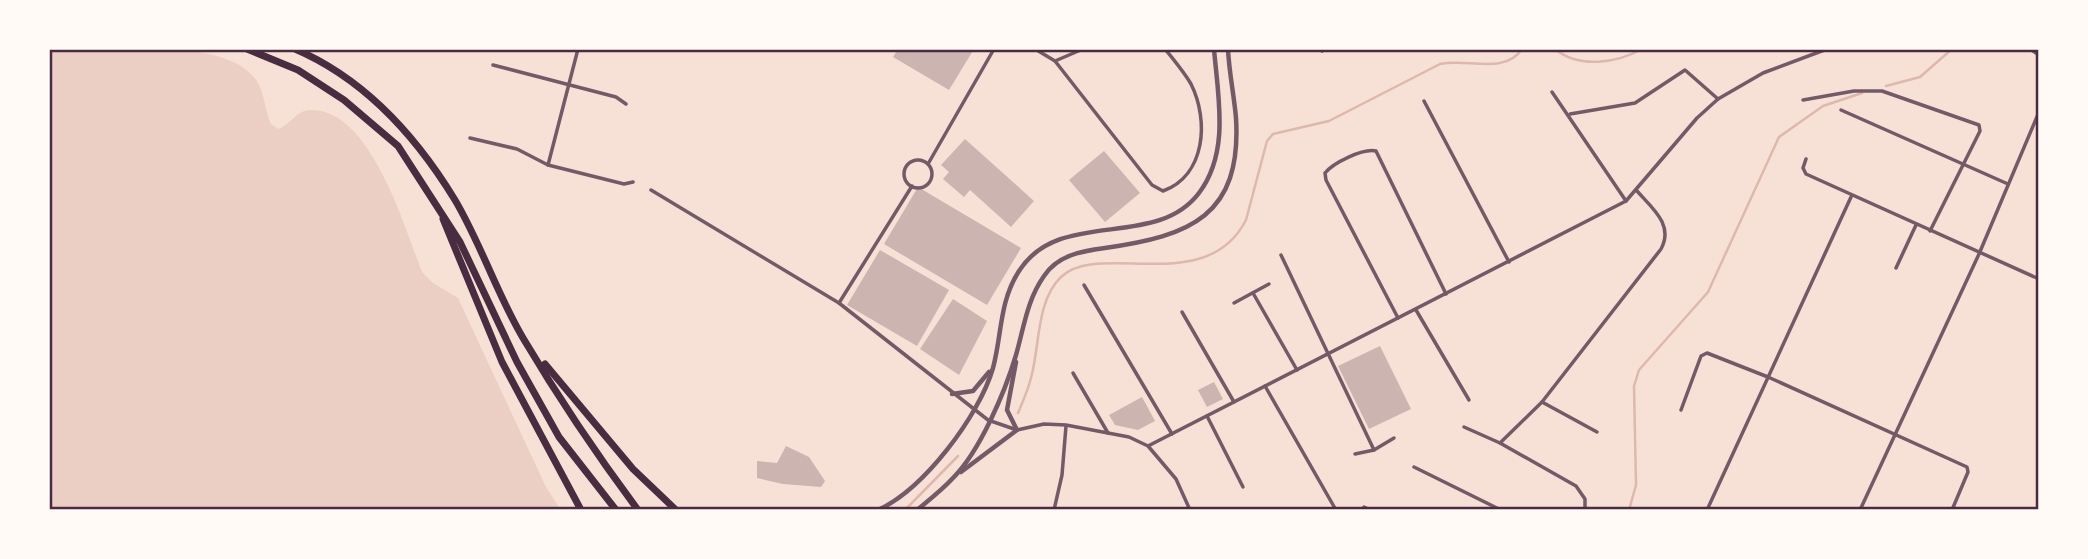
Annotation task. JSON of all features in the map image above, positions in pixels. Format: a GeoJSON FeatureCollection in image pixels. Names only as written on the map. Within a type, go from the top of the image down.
{"type":"FeatureCollection","features":[{"type":"Feature","properties":{"kind":"highway"},"geometry":{"type":"LineString","coordinates":[[247,49],[298,70],[344,100],[398,146],[436,202],[559,437],[616,510]]}},
{"type":"Feature","properties":{"kind":"highway"},"geometry":{"type":"LineString","coordinates":[[295,49],[367,93],[415,142],[455,201],[522,336],[638,510]]}},
{"type":"Feature","properties":{"kind":"highway"},"geometry":{"type":"LineString","coordinates":[[436,202],[502,362],[581,510]]}},
{"type":"Feature","properties":{"kind":"highway"},"geometry":{"type":"LineString","coordinates":[[522,336],[633,469],[676,510]]}},
{"type":"Feature","properties":{"kind":"street"},"geometry":{"type":"LineString","coordinates":[[548,165],[578,49]]}},
{"type":"Feature","properties":{"kind":"street"},"geometry":{"type":"LineString","coordinates":[[928,164],[994,49]]}},
{"type":"Feature","properties":{"kind":"street"},"geometry":{"type":"LineString","coordinates":[[1035,49],[1055,61],[1152,186],[1163,191],[1182,180],[1198,157],[1202,139],[1201,119],[1192,85],[1166,49]]}},
{"type":"Feature","properties":{"kind":"street"},"geometry":{"type":"LineString","coordinates":[[1055,61],[1083,49]]}},
{"type":"Feature","properties":{"kind":"street"},"geometry":{"type":"LineString","coordinates":[[878,510],[946,452],[976,411],[993,366],[1000,316],[1019,270],[1051,242],[1075,234],[1150,223],[1177,212],[1198,195],[1213,171],[1219,151],[1220,126],[1214,49]]}},
{"type":"Feature","properties":{"kind":"street"},"geometry":{"type":"LineString","coordinates":[[1017,430],[1007,410],[1016,355],[1028,303],[1045,274],[1061,260],[1078,252],[1126,245],[1183,231],[1216,206],[1227,188],[1233,166],[1236,119],[1228,49]]}},
{"type":"Feature","properties":{"kind":"street"},"geometry":{"type":"LineString","coordinates":[[1148,446],[1626,201],[1697,118],[1718,99],[1763,73],[1828,49]]}},
{"type":"Feature","properties":{"kind":"street"},"geometry":{"type":"LineString","coordinates":[[2030,49],[2039,55]]}},
{"type":"Feature","properties":{"kind":"street"},"geometry":{"type":"LineString","coordinates":[[493,65],[616,97],[626,104]]}},
{"type":"Feature","properties":{"kind":"street"},"geometry":{"type":"LineString","coordinates":[[1570,114],[1635,103],[1685,69],[1718,99]]}},
{"type":"Feature","properties":{"kind":"street"},"geometry":{"type":"LineString","coordinates":[[1803,100],[1853,91],[1882,91],[1979,125],[1980,131],[1965,165],[1930,232]]}},
{"type":"Feature","properties":{"kind":"street"},"geometry":{"type":"LineString","coordinates":[[1552,92],[1570,114],[1626,201]]}},
{"type":"Feature","properties":{"kind":"street"},"geometry":{"type":"LineString","coordinates":[[1424,101],[1509,262]]}},
{"type":"Feature","properties":{"kind":"street"},"geometry":{"type":"LineString","coordinates":[[1841,110],[2008,184]]}},
{"type":"Feature","properties":{"kind":"street"},"geometry":{"type":"LineString","coordinates":[[1860,510],[1979,254],[2039,112]]}},
{"type":"Feature","properties":{"kind":"street"},"geometry":{"type":"LineString","coordinates":[[470,138],[517,149],[548,165],[624,184],[633,181]]}},
{"type":"Feature","properties":{"kind":"street"},"geometry":{"type":"LineString","coordinates":[[1398,319],[1325,173],[1329,168],[1366,151],[1376,152],[1446,294]]}},
{"type":"Feature","properties":{"kind":"street"},"geometry":{"type":"LineString","coordinates":[[1806,159],[1803,172],[1852,197],[2039,279]]}},
{"type":"Feature","properties":{"kind":"street"},"geometry":{"type":"LineString","coordinates":[[916,160],[928,164],[932,171],[928,184],[912,186],[905,176],[908,164],[916,160]]}},
{"type":"Feature","properties":{"kind":"street"},"geometry":{"type":"LineString","coordinates":[[839,303],[912,186]]}},
{"type":"Feature","properties":{"kind":"street"},"geometry":{"type":"LineString","coordinates":[[651,190],[839,303],[988,420],[1017,430]]}},
{"type":"Feature","properties":{"kind":"street"},"geometry":{"type":"LineString","coordinates":[[1500,443],[1542,402],[1666,241],[1664,222],[1637,191]]}},
{"type":"Feature","properties":{"kind":"street"},"geometry":{"type":"LineString","coordinates":[[1707,510],[1852,197]]}},
{"type":"Feature","properties":{"kind":"street"},"geometry":{"type":"LineString","coordinates":[[1896,268],[1916,225]]}},
{"type":"Feature","properties":{"kind":"street"},"geometry":{"type":"LineString","coordinates":[[1281,255],[1374,450]]}},
{"type":"Feature","properties":{"kind":"street"},"geometry":{"type":"LineString","coordinates":[[1234,303],[1269,284]]}},
{"type":"Feature","properties":{"kind":"street"},"geometry":{"type":"LineString","coordinates":[[1084,285],[1172,433]]}},
{"type":"Feature","properties":{"kind":"street"},"geometry":{"type":"LineString","coordinates":[[1253,293],[1297,370]]}},
{"type":"Feature","properties":{"kind":"street"},"geometry":{"type":"LineString","coordinates":[[1416,310],[1469,400]]}},
{"type":"Feature","properties":{"kind":"street"},"geometry":{"type":"LineString","coordinates":[[1182,312],[1234,402]]}},
{"type":"Feature","properties":{"kind":"street"},"geometry":{"type":"LineString","coordinates":[[1681,410],[1703,353],[1768,377],[1967,467],[1968,472],[1952,510]]}},
{"type":"Feature","properties":{"kind":"street"},"geometry":{"type":"LineString","coordinates":[[955,477],[988,420],[1016,355]]}},
{"type":"Feature","properties":{"kind":"street"},"geometry":{"type":"LineString","coordinates":[[952,394],[973,391],[993,366]]}},
{"type":"Feature","properties":{"kind":"street"},"geometry":{"type":"LineString","coordinates":[[1073,373],[1108,433]]}},
{"type":"Feature","properties":{"kind":"street"},"geometry":{"type":"LineString","coordinates":[[1265,386],[1336,510]]}},
{"type":"Feature","properties":{"kind":"street"},"geometry":{"type":"LineString","coordinates":[[1542,402],[1597,432]]}},
{"type":"Feature","properties":{"kind":"street"},"geometry":{"type":"LineString","coordinates":[[1206,416],[1243,487]]}},
{"type":"Feature","properties":{"kind":"street"},"geometry":{"type":"LineString","coordinates":[[917,510],[1017,430],[1044,424],[1108,433],[1148,446],[1176,479],[1190,510]]}},
{"type":"Feature","properties":{"kind":"street"},"geometry":{"type":"LineString","coordinates":[[1054,510],[1062,475],[1066,425]]}},
{"type":"Feature","properties":{"kind":"street"},"geometry":{"type":"LineString","coordinates":[[1464,427],[1500,443],[1576,486],[1586,499],[1584,510]]}},
{"type":"Feature","properties":{"kind":"street"},"geometry":{"type":"LineString","coordinates":[[1355,454],[1374,450],[1394,438]]}},
{"type":"Feature","properties":{"kind":"street"},"geometry":{"type":"LineString","coordinates":[[1414,467],[1502,510]]}},
{"type":"Feature","properties":{"kind":"street"},"geometry":{"type":"LineString","coordinates":[[1364,507],[1370,510]]}},
{"type":"Feature","properties":{"kind":"shaded area"},"geometry":{"type":"Polygon","coordinates":[[[156,48],[213,55],[236,63],[252,75],[259,86],[271,124],[278,129],[300,113],[309,110],[331,114],[350,127],[382,173],[422,272],[433,283],[458,298],[546,487],[561,510],[49,510],[49,49],[156,48]]]}},
{"type":"Feature","properties":{"kind":"building"},"geometry":{"type":"Polygon","coordinates":[[[898,49],[974,49],[949,90],[893,57],[898,49]]]}},
{"type":"Feature","properties":{"kind":"building"},"geometry":{"type":"Polygon","coordinates":[[[965,139],[1034,201],[1011,227],[970,190],[964,197],[943,179],[949,172],[941,165],[965,139]]]}},
{"type":"Feature","properties":{"kind":"building"},"geometry":{"type":"Polygon","coordinates":[[[1104,151],[1140,193],[1105,222],[1069,180],[1104,151]]]}},
{"type":"Feature","properties":{"kind":"building"},"geometry":{"type":"Polygon","coordinates":[[[918,187],[1021,248],[987,305],[884,244],[918,187]]]}},
{"type":"Feature","properties":{"kind":"building"},"geometry":{"type":"Polygon","coordinates":[[[880,250],[949,290],[917,346],[847,305],[880,250]]]}},
{"type":"Feature","properties":{"kind":"building"},"geometry":{"type":"Polygon","coordinates":[[[953,299],[987,321],[959,375],[920,349],[953,299]]]}},
{"type":"Feature","properties":{"kind":"building"},"geometry":{"type":"Polygon","coordinates":[[[1380,346],[1411,409],[1369,429],[1338,366],[1380,346]]]}},
{"type":"Feature","properties":{"kind":"building"},"geometry":{"type":"Polygon","coordinates":[[[1214,382],[1223,399],[1207,407],[1198,390],[1214,382]]]}},
{"type":"Feature","properties":{"kind":"building"},"geometry":{"type":"Polygon","coordinates":[[[1142,397],[1155,421],[1138,430],[1115,425],[1109,415],[1142,397]]]}},
{"type":"Feature","properties":{"kind":"building"},"geometry":{"type":"Polygon","coordinates":[[[786,446],[809,457],[825,481],[821,487],[783,484],[757,478],[757,461],[777,463],[786,446]]]}},
{"type":"Feature","properties":{"kind":"waterway"},"geometry":{"type":"LineString","coordinates":[[1018,413],[1031,378],[1047,298],[1061,277],[1078,267],[1100,263],[1180,263],[1206,257],[1228,243],[1246,220],[1267,141],[1273,134],[1329,121],[1440,64],[1496,64],[1515,57],[1522,49]]}},
{"type":"Feature","properties":{"kind":"waterway"},"geometry":{"type":"LineString","coordinates":[[1555,49],[1575,59],[1598,62],[1621,58],[1642,49]]}},
{"type":"Feature","properties":{"kind":"waterway"},"geometry":{"type":"LineString","coordinates":[[1886,86],[1920,77],[1952,49]]}},
{"type":"Feature","properties":{"kind":"waterway"},"geometry":{"type":"LineString","coordinates":[[1629,510],[1636,485],[1634,386],[1639,370],[1708,292],[1779,137],[1823,106],[1862,93]]}},
{"type":"Feature","properties":{"kind":"waterway"},"geometry":{"type":"LineString","coordinates":[[905,510],[958,456]]}}]}
